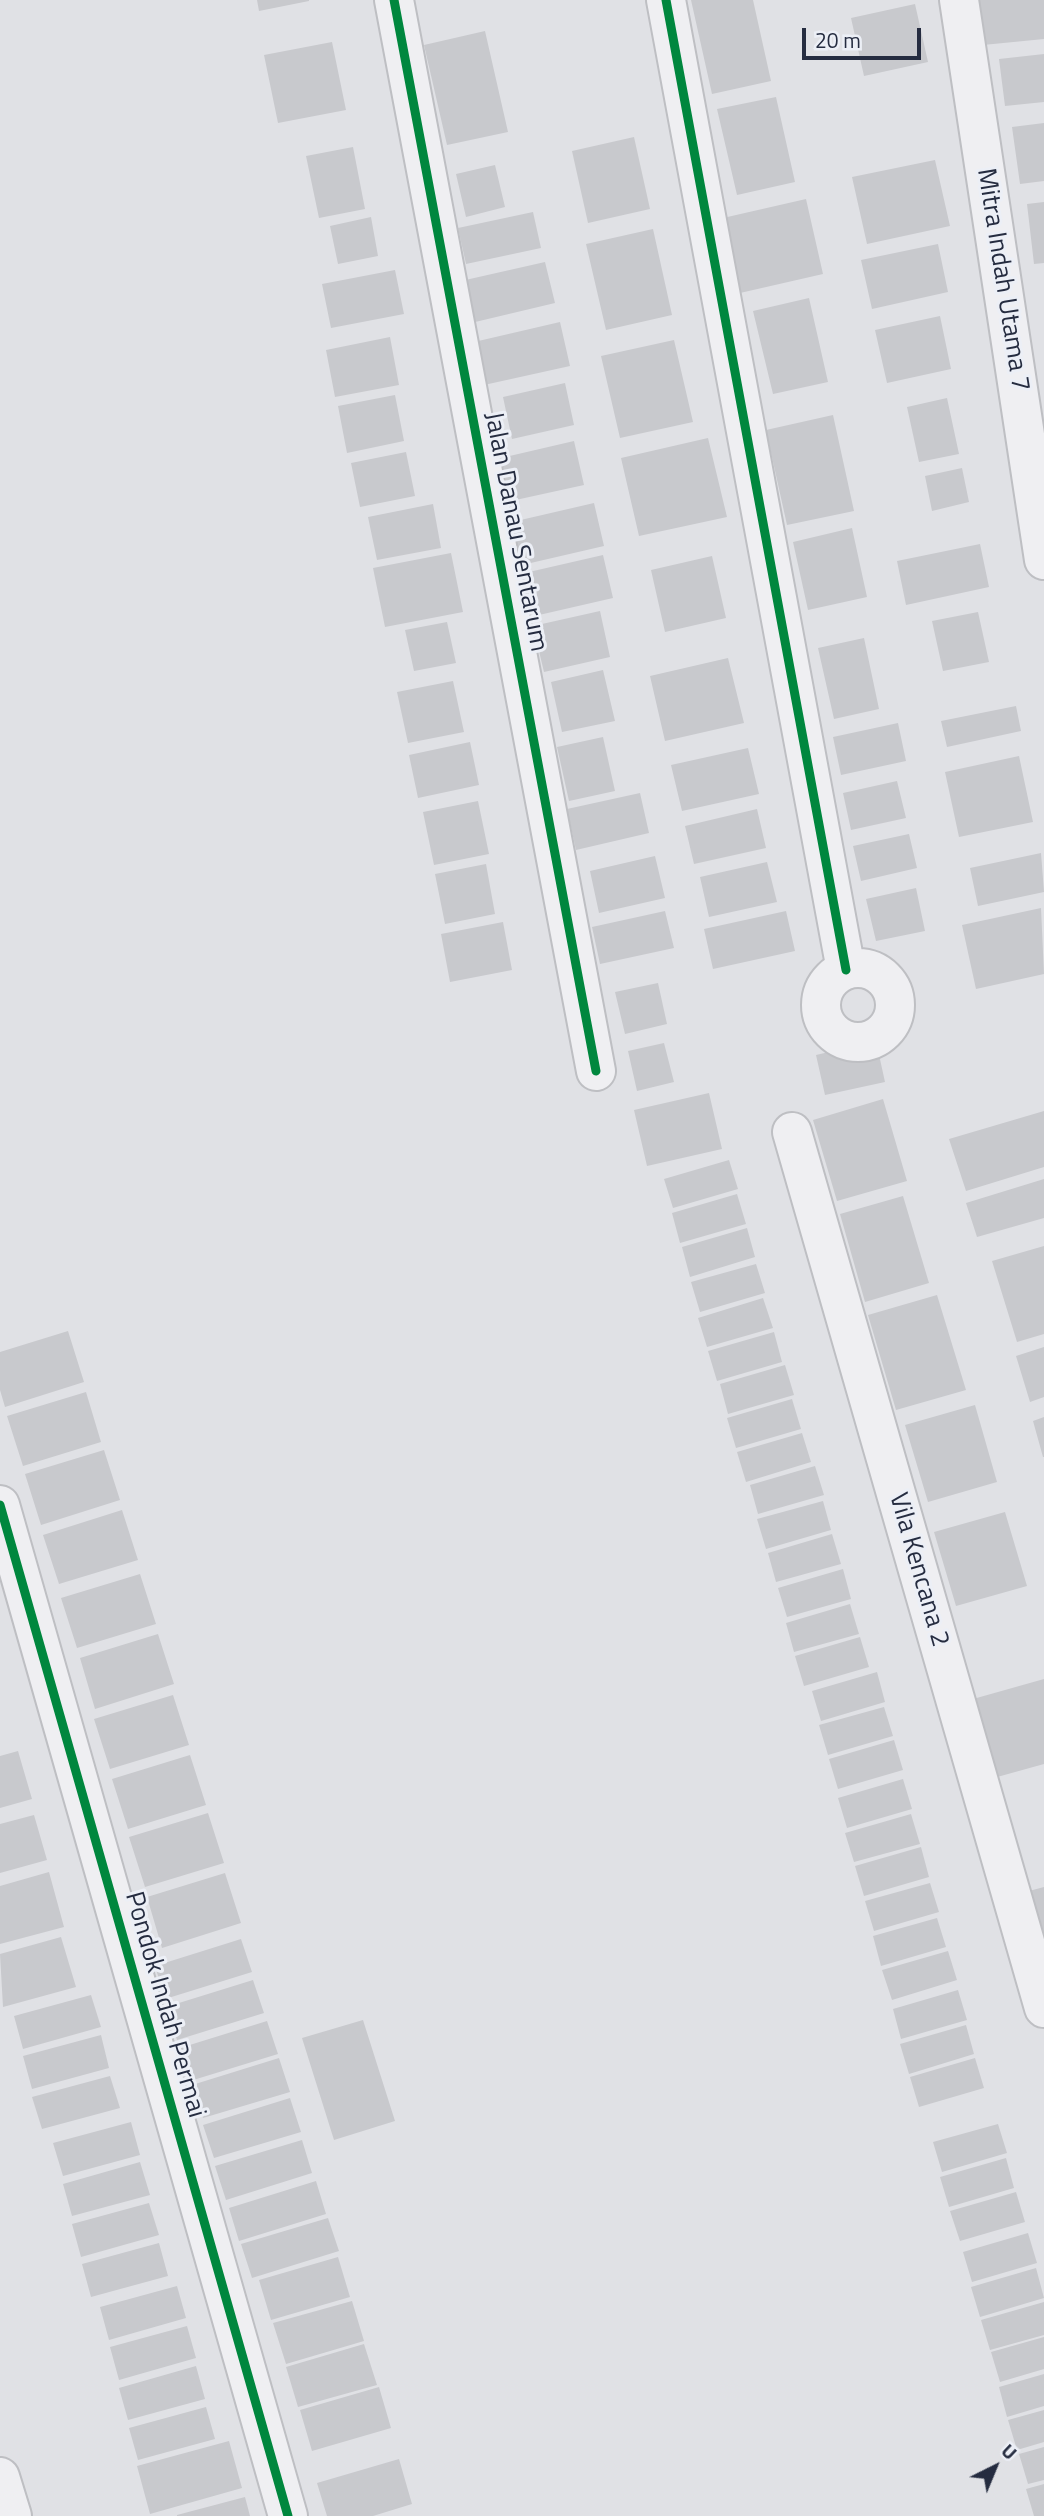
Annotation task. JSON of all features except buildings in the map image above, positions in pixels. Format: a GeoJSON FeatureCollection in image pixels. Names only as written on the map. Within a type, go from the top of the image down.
{"type":"FeatureCollection","features":[{"type":"Feature","properties":{"kind":"street","name":"Jalan Danau Sentarum"},"geometry":{"type":"LineString","coordinates":[[394,0],[596,1071]]}},
{"type":"Feature","properties":{"kind":"street"},"geometry":{"type":"LineString","coordinates":[[666,0],[846,970]]}},
{"type":"Feature","properties":{"kind":"street","name":"Mitra Indah Utama 7"},"geometry":{"type":"LineString","coordinates":[[959,0],[1044,560]]}},
{"type":"Feature","properties":{"kind":"street","name":"Vila Kencana 2"},"geometry":{"type":"LineString","coordinates":[[792,1132],[1044,2008]]}},
{"type":"Feature","properties":{"kind":"street","name":"Pondok Indah Permai"},"geometry":{"type":"LineString","coordinates":[[0,1504],[288,2516]]}},
{"type":"Feature","properties":{"kind":"street"},"geometry":{"type":"LineString","coordinates":[[0,2477],[12,2516]]}},
{"type":"Feature","properties":{"kind":"cycle path"},"geometry":{"type":"LineString","coordinates":[[394,0],[596,1071]]}},
{"type":"Feature","properties":{"kind":"cycle path"},"geometry":{"type":"LineString","coordinates":[[666,0],[846,970]]}},
{"type":"Feature","properties":{"kind":"cycle path"},"geometry":{"type":"LineString","coordinates":[[0,1505],[288,2516]]}}]}
